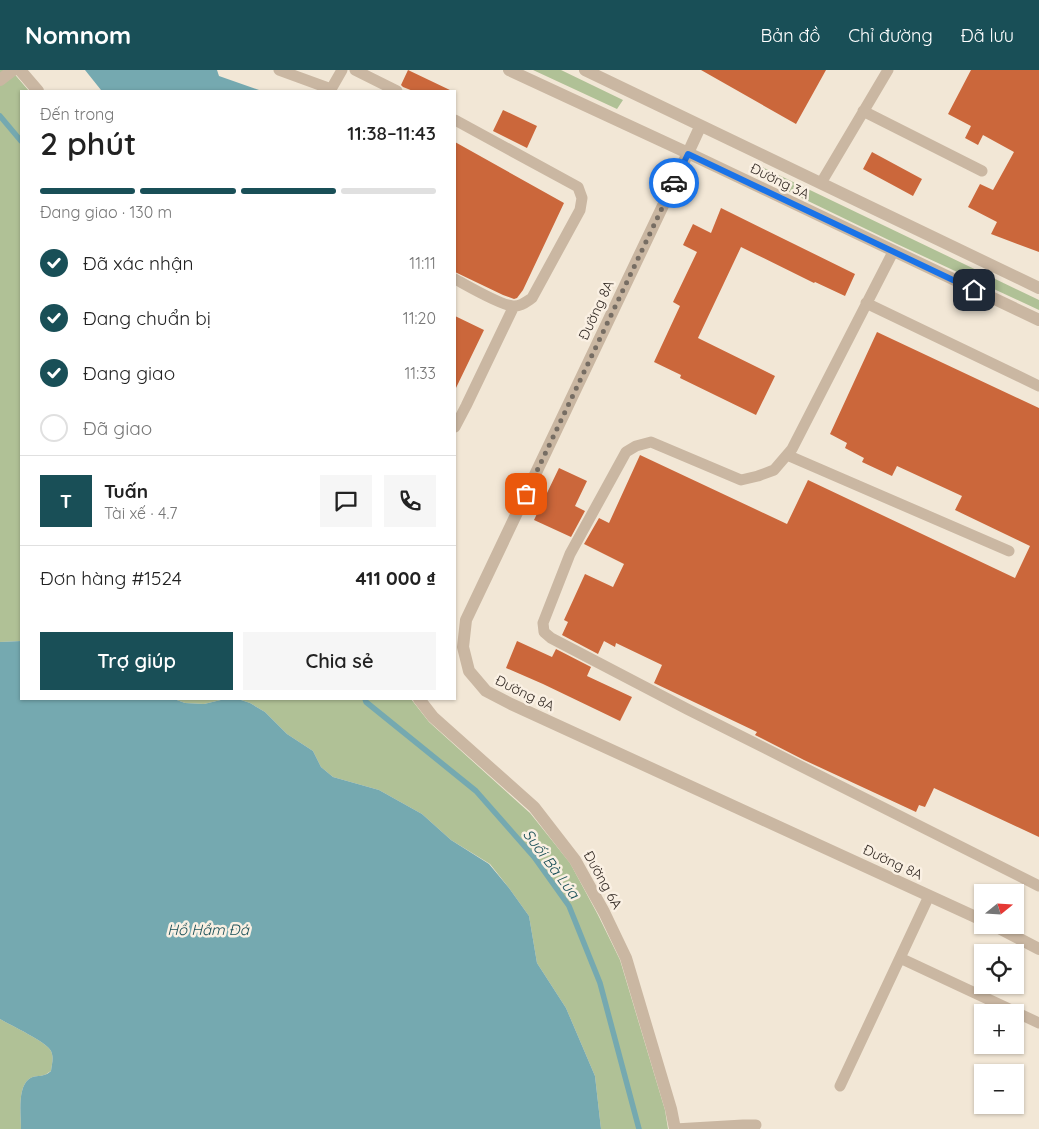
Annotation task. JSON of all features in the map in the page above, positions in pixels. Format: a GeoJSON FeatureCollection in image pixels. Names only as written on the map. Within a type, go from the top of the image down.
{"type":"FeatureCollection","features":[{"type":"Feature","properties":{"kind":"street"},"geometry":{"type":"LineString","coordinates":[[20,70],[37,90]]}},
{"type":"Feature","properties":{"kind":"street","name":"Đường 3A"},"geometry":{"type":"LineString","coordinates":[[509,70],[1039,320]]}},
{"type":"Feature","properties":{"kind":"street","name":"Đường 3A"},"geometry":{"type":"LineString","coordinates":[[585,70],[1039,288]]}},
{"type":"Feature","properties":{"kind":"street","name":"Đường 8A"},"geometry":{"type":"LineString","coordinates":[[700,126],[466,620],[463,647],[470,671],[486,691],[511,704],[974,916]]}},
{"type":"Feature","properties":{"kind":"street","name":"Đường 6A"},"geometry":{"type":"LineString","coordinates":[[420,700],[433,717],[534,807],[575,860],[604,912],[626,958],[671,1108],[675,1129]]}},
{"type":"Feature","properties":{"kind":"street"},"geometry":{"type":"LineString","coordinates":[[1010,934],[1039,949]]}},
{"type":"Feature","properties":{"kind":"lane"},"geometry":{"type":"LineString","coordinates":[[279,70],[331,90],[342,70]]}},
{"type":"Feature","properties":{"kind":"lane"},"geometry":{"type":"LineString","coordinates":[[354,70],[395,90]]}},
{"type":"Feature","properties":{"kind":"lane"},"geometry":{"type":"LineString","coordinates":[[821,183],[888,70]]}},
{"type":"Feature","properties":{"kind":"lane"},"geometry":{"type":"LineString","coordinates":[[863,111],[982,171]]}},
{"type":"Feature","properties":{"kind":"lane"},"geometry":{"type":"LineString","coordinates":[[456,121],[578,187],[582,198],[580,210],[532,298],[521,305],[514,306],[456,279]]}},
{"type":"Feature","properties":{"kind":"lane"},"geometry":{"type":"LineString","coordinates":[[892,252],[792,449],[774,470],[741,480],[651,442],[636,446],[626,452],[570,554],[543,623],[544,632],[551,638],[687,709],[1039,886]]}},
{"type":"Feature","properties":{"kind":"lane"},"geometry":{"type":"LineString","coordinates":[[866,303],[1039,386]]}},
{"type":"Feature","properties":{"kind":"lane"},"geometry":{"type":"LineString","coordinates":[[456,425],[514,306]]}},
{"type":"Feature","properties":{"kind":"lane"},"geometry":{"type":"LineString","coordinates":[[787,455],[1009,552]]}},
{"type":"Feature","properties":{"kind":"lane"},"geometry":{"type":"LineString","coordinates":[[840,1086],[929,896]]}},
{"type":"Feature","properties":{"kind":"lane"},"geometry":{"type":"LineString","coordinates":[[900,958],[1039,1023]]}},
{"type":"Feature","properties":{"kind":"lane"},"geometry":{"type":"LineString","coordinates":[[675,1129],[743,1125],[767,1129]]}},
{"type":"Feature","properties":{"kind":"green space"},"geometry":{"type":"Polygon","coordinates":[[[0,70],[11,70],[28,90],[20,90],[20,641],[0,642],[0,70]]]}},
{"type":"Feature","properties":{"kind":"green space"},"geometry":{"type":"Polygon","coordinates":[[[533,70],[561,70],[623,100],[617,109],[533,70]]]}},
{"type":"Feature","properties":{"kind":"green space"},"geometry":{"type":"Polygon","coordinates":[[[756,164],[1039,300],[1039,310],[752,174],[756,164]]]}},
{"type":"Feature","properties":{"kind":"green space"},"geometry":{"type":"Polygon","coordinates":[[[177,700],[221,700],[204,704],[185,703],[177,700]]]}},
{"type":"Feature","properties":{"kind":"green space"},"geometry":{"type":"Polygon","coordinates":[[[241,700],[412,700],[429,722],[530,813],[570,863],[620,960],[665,1110],[668,1129],[601,1129],[595,1076],[566,1008],[537,963],[529,916],[490,864],[451,840],[422,814],[379,790],[333,777],[321,767],[313,751],[287,734],[265,712],[241,700]]]}},
{"type":"Feature","properties":{"kind":"green space"},"geometry":{"type":"Polygon","coordinates":[[[0,1019],[43,1043],[51,1051],[53,1061],[51,1071],[45,1075],[31,1078],[25,1083],[21,1095],[21,1129],[0,1129],[0,1019]]]}},
{"type":"Feature","properties":{"kind":"water"},"geometry":{"type":"Polygon","coordinates":[[[85,70],[217,70],[219,76],[259,90],[101,90],[85,70]]]}},
{"type":"Feature","properties":{"kind":"water","name":"Hồ Hầm Đá"},"geometry":{"type":"Polygon","coordinates":[[[20,641],[20,700],[177,700],[185,703],[204,704],[221,700],[241,700],[250,703],[265,712],[287,734],[313,751],[321,767],[333,777],[379,790],[422,814],[451,840],[489,864],[529,916],[537,963],[566,1008],[595,1076],[601,1129],[21,1129],[20,1102],[25,1083],[31,1078],[45,1075],[51,1071],[53,1058],[51,1051],[43,1043],[0,1019],[0,642],[20,641]]]}},
{"type":"Feature","properties":{"kind":"building"},"geometry":{"type":"Polygon","coordinates":[[[408,70],[450,90],[410,90],[401,85],[408,70]]]}},
{"type":"Feature","properties":{"kind":"building"},"geometry":{"type":"Polygon","coordinates":[[[701,70],[826,70],[796,124],[701,70]]]}},
{"type":"Feature","properties":{"kind":"building"},"geometry":{"type":"Polygon","coordinates":[[[971,70],[1039,70],[1039,252],[991,234],[997,222],[968,207],[980,184],[993,190],[1014,152],[983,135],[978,145],[965,138],[971,126],[948,114],[971,70]]]}},
{"type":"Feature","properties":{"kind":"building"},"geometry":{"type":"Polygon","coordinates":[[[503,110],[537,126],[527,148],[493,131],[503,110]]]}},
{"type":"Feature","properties":{"kind":"building"},"geometry":{"type":"Polygon","coordinates":[[[456,143],[564,203],[523,290],[514,299],[456,272],[456,143]]]}},
{"type":"Feature","properties":{"kind":"building"},"geometry":{"type":"Polygon","coordinates":[[[872,152],[922,179],[913,196],[863,169],[872,152]]]}},
{"type":"Feature","properties":{"kind":"building"},"geometry":{"type":"Polygon","coordinates":[[[721,208],[855,274],[845,296],[741,247],[698,338],[775,376],[756,415],[680,378],[681,375],[654,362],[680,306],[673,302],[697,252],[683,245],[693,224],[711,233],[721,208]]]}},
{"type":"Feature","properties":{"kind":"building"},"geometry":{"type":"Polygon","coordinates":[[[456,316],[484,330],[456,388],[456,316]]]}},
{"type":"Feature","properties":{"kind":"building"},"geometry":{"type":"Polygon","coordinates":[[[877,332],[1039,408],[1039,837],[934,788],[925,807],[919,805],[916,812],[804,760],[755,735],[757,732],[654,683],[662,665],[616,643],[615,647],[604,641],[598,654],[562,635],[568,622],[564,620],[585,574],[613,587],[624,564],[584,544],[599,518],[609,523],[640,455],[787,524],[808,480],[1015,578],[1030,546],[955,510],[962,496],[897,466],[892,476],[862,462],[864,458],[845,448],[847,443],[830,434],[877,332]]]}},
{"type":"Feature","properties":{"kind":"building"},"geometry":{"type":"Polygon","coordinates":[[[559,468],[587,481],[575,506],[585,511],[571,537],[534,520],[559,468]]]}},
{"type":"Feature","properties":{"kind":"building"},"geometry":{"type":"Polygon","coordinates":[[[517,641],[552,657],[556,649],[591,667],[587,676],[632,697],[620,721],[506,668],[517,641]]]}},
{"type":"Feature","properties":{"kind":"waterway","name":"Suối Bà Lúa"},"geometry":{"type":"LineString","coordinates":[[0,116],[20,140]]}},
{"type":"Feature","properties":{"kind":"waterway","name":"Suối Bà Lúa"},"geometry":{"type":"LineString","coordinates":[[365,700],[476,791],[534,857],[569,906],[600,983],[639,1129]]}},
{"type":"Feature","properties":{"kind":"way so far"},"geometry":{"type":"LineString","coordinates":[[526,494],[674,183]]}},
{"type":"Feature","properties":{"kind":"route"},"geometry":{"type":"LineString","coordinates":[[674,183],[688,154],[974,290]]}}]}
